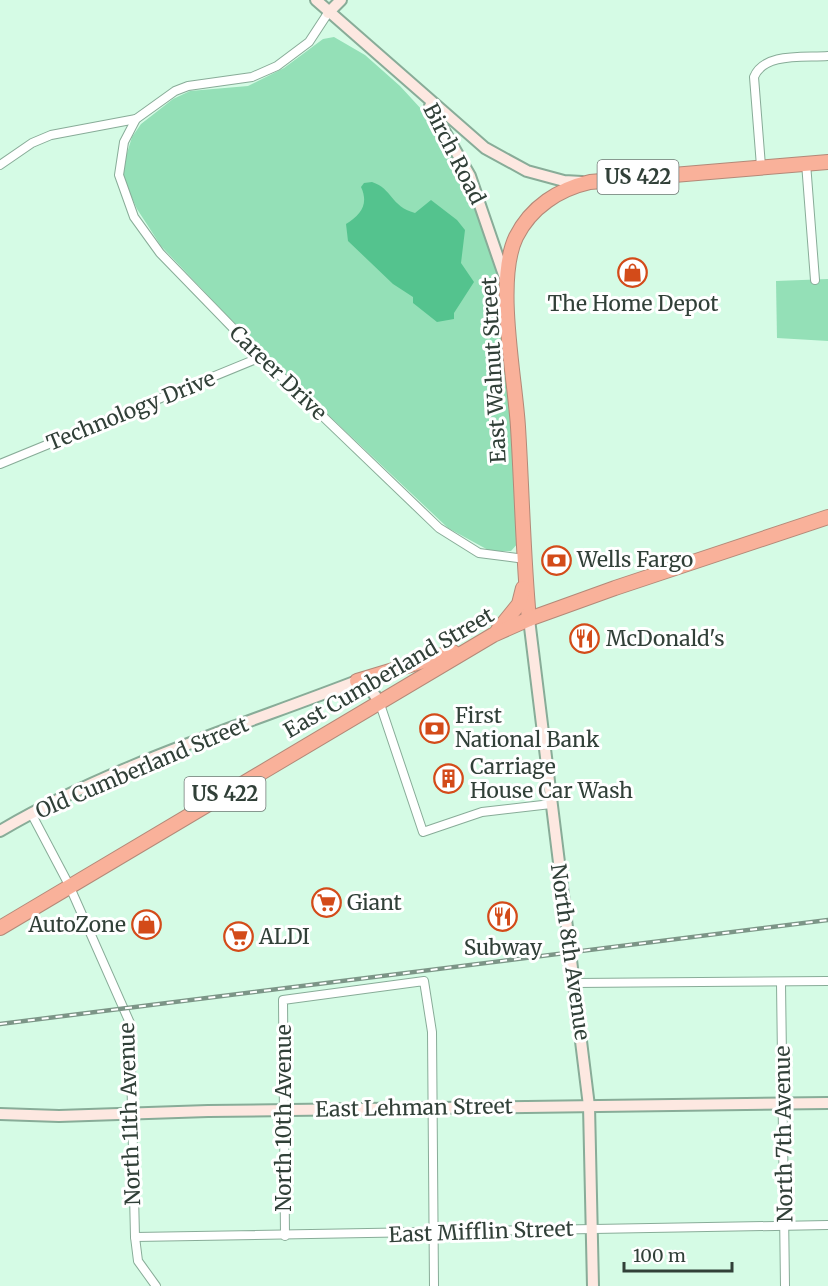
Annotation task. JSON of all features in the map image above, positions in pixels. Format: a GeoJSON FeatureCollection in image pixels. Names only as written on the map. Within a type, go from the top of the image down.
{"type":"FeatureCollection","features":[{"type":"Feature","properties":{"kind":"highway","name":"East Walnut Street"},"geometry":{"type":"LineString","coordinates":[[529,619],[506,282],[516,238],[531,216],[556,194],[590,182],[828,162]]}},
{"type":"Feature","properties":{"kind":"highway","name":"East Cumberland Street"},"geometry":{"type":"LineString","coordinates":[[0,928],[493,635],[529,619],[828,517]]}},
{"type":"Feature","properties":{"kind":"highway","name":"US 422"},"geometry":{"type":"LineString","coordinates":[[493,635],[510,618],[519,604],[525,578]]}},
{"type":"Feature","properties":{"kind":"highway"},"geometry":{"type":"LineString","coordinates":[[357,681],[477,644]]}},
{"type":"Feature","properties":{"kind":"street","name":"Birch Road"},"geometry":{"type":"LineString","coordinates":[[316,0],[328,14],[485,148],[506,162],[564,181],[590,182]]}},
{"type":"Feature","properties":{"kind":"street"},"geometry":{"type":"LineString","coordinates":[[0,165],[51,135],[136,119],[175,91],[188,86],[252,77],[277,66],[309,42],[328,14],[341,0]]}},
{"type":"Feature","properties":{"kind":"street"},"geometry":{"type":"LineString","coordinates":[[761,166],[754,77],[758,68],[769,61],[828,56]]}},
{"type":"Feature","properties":{"kind":"street","name":"Birch Road"},"geometry":{"type":"LineString","coordinates":[[423,95],[470,176],[506,282]]}},
{"type":"Feature","properties":{"kind":"street","name":"Career Drive"},"geometry":{"type":"LineString","coordinates":[[136,119],[127,134],[119,164],[123,190],[134,217],[160,253],[261,357],[439,528],[479,553],[525,560]]}},
{"type":"Feature","properties":{"kind":"street"},"geometry":{"type":"LineString","coordinates":[[806,163],[815,280]]}},
{"type":"Feature","properties":{"kind":"street","name":"Technology Drive"},"geometry":{"type":"LineString","coordinates":[[0,464],[261,357]]}},
{"type":"Feature","properties":{"kind":"street","name":"North 8th Avenue"},"geometry":{"type":"LineString","coordinates":[[529,619],[589,1106],[593,1286]]}},
{"type":"Feature","properties":{"kind":"street"},"geometry":{"type":"LineString","coordinates":[[357,681],[366,683],[379,701],[423,832],[482,812],[551,804]]}},
{"type":"Feature","properties":{"kind":"street","name":"Old Cumberland Street"},"geometry":{"type":"LineString","coordinates":[[0,831],[31,813],[137,765],[357,681]]}},
{"type":"Feature","properties":{"kind":"street","name":"North 11th Avenue"},"geometry":{"type":"LineString","coordinates":[[31,813],[69,885],[130,1023],[135,1237],[138,1261],[156,1286]]}},
{"type":"Feature","properties":{"kind":"street","name":"North 10th Avenue"},"geometry":{"type":"LineString","coordinates":[[285,1236],[283,1000],[424,981],[432,1032],[432,1107]]}},
{"type":"Feature","properties":{"kind":"street"},"geometry":{"type":"LineString","coordinates":[[575,983],[828,981]]}},
{"type":"Feature","properties":{"kind":"street","name":"North 7th Avenue"},"geometry":{"type":"LineString","coordinates":[[781,983],[785,1286]]}},
{"type":"Feature","properties":{"kind":"street","name":"East Lehman Street"},"geometry":{"type":"LineString","coordinates":[[0,1114],[59,1116],[133,1112],[828,1103]]}},
{"type":"Feature","properties":{"kind":"street"},"geometry":{"type":"LineString","coordinates":[[432,1107],[434,1286]]}},
{"type":"Feature","properties":{"kind":"street","name":"East Mifflin Street"},"geometry":{"type":"LineString","coordinates":[[135,1237],[828,1225]]}},
{"type":"Feature","properties":{"kind":"shaded area"},"geometry":{"type":"Polygon","coordinates":[[[334,37],[365,55],[400,86],[423,111],[453,157],[472,195],[501,287],[518,496],[519,542],[511,551],[490,551],[448,528],[322,409],[238,327],[161,246],[137,209],[124,180],[123,166],[132,137],[141,124],[173,99],[190,91],[248,86],[284,68],[323,39],[334,37]]]}},
{"type":"Feature","properties":{"kind":"shaded area"},"geometry":{"type":"Polygon","coordinates":[[[372,182],[384,189],[401,206],[415,213],[431,200],[457,220],[465,230],[461,263],[474,282],[454,313],[454,319],[437,322],[413,303],[413,297],[393,284],[348,241],[346,224],[356,217],[364,204],[361,187],[364,183],[372,182]]]}},
{"type":"Feature","properties":{"kind":"shaded area"},"geometry":{"type":"Polygon","coordinates":[[[828,279],[828,341],[777,338],[776,281],[828,279]]]}},
{"type":"Feature","properties":{"kind":"railway"},"geometry":{"type":"LineString","coordinates":[[0,1024],[828,920]]}},
{"type":"Feature","properties":{"kind":"place","name":"The Home Depot"},"geometry":{"type":"Point","coordinates":[633,273]}},
{"type":"Feature","properties":{"kind":"place","name":"Wells Fargo"},"geometry":{"type":"Point","coordinates":[556,560]}},
{"type":"Feature","properties":{"kind":"place","name":"McDonald's"},"geometry":{"type":"Point","coordinates":[585,639]}},
{"type":"Feature","properties":{"kind":"place","name":"First National Bank"},"geometry":{"type":"Point","coordinates":[434,728]}},
{"type":"Feature","properties":{"kind":"place","name":"Carriage House Car Wash"},"geometry":{"type":"Point","coordinates":[449,779]}},
{"type":"Feature","properties":{"kind":"place","name":"Giant"},"geometry":{"type":"Point","coordinates":[326,903]}},
{"type":"Feature","properties":{"kind":"place","name":"Subway"},"geometry":{"type":"Point","coordinates":[503,917]}},
{"type":"Feature","properties":{"kind":"place","name":"AutoZone"},"geometry":{"type":"Point","coordinates":[147,925]}},
{"type":"Feature","properties":{"kind":"place","name":"ALDI"},"geometry":{"type":"Point","coordinates":[238,937]}}]}
